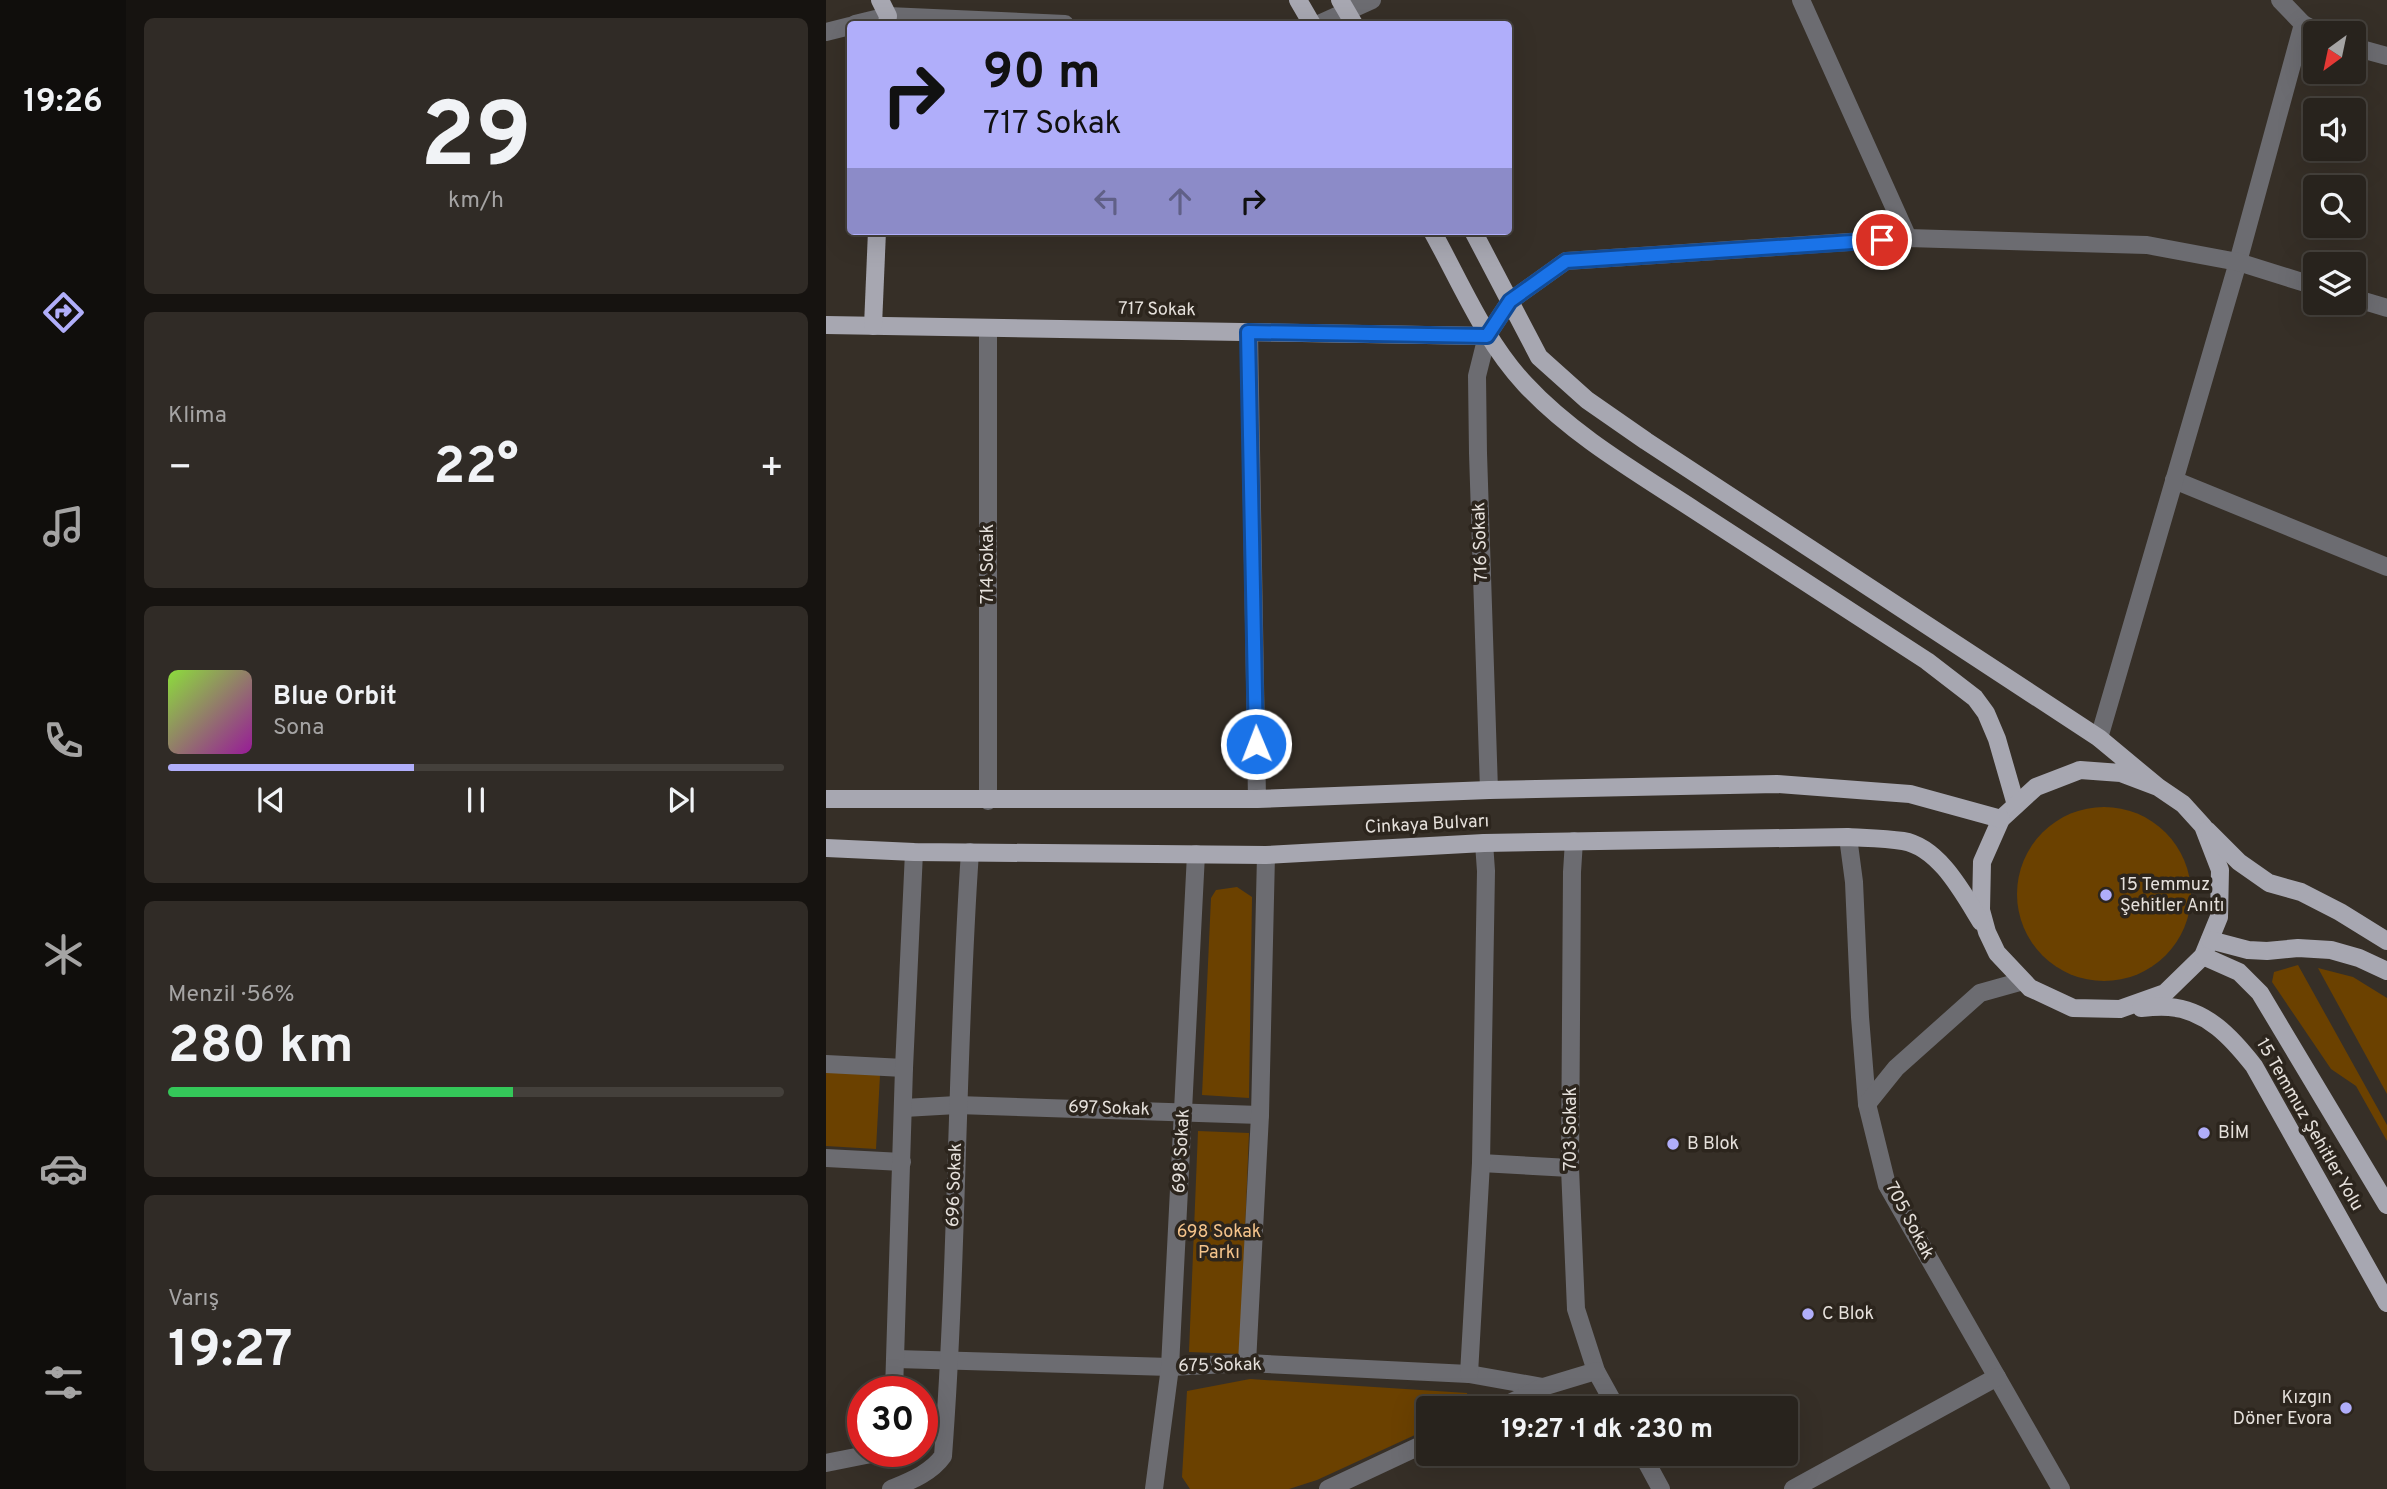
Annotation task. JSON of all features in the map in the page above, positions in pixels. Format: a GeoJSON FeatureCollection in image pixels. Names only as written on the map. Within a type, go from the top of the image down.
{"type":"FeatureCollection","features":[{"type":"Feature","properties":{"kind":"main road"},"geometry":{"type":"LineString","coordinates":[[1298,0],[1310,21]]}},
{"type":"Feature","properties":{"kind":"main road"},"geometry":{"type":"LineString","coordinates":[[873,326],[877,235]]}},
{"type":"Feature","properties":{"kind":"main road"},"geometry":{"type":"LineString","coordinates":[[1434,235],[1487,336],[1525,384],[1546,404],[1615,459],[1927,661],[1975,698],[1993,727],[2016,805]]}},
{"type":"Feature","properties":{"kind":"main road"},"geometry":{"type":"LineString","coordinates":[[1475,235],[1539,357],[1587,400],[2099,738],[2183,804],[2239,862],[2269,883],[2301,892],[2387,941]]}},
{"type":"Feature","properties":{"kind":"main road","name":"717 Sokak"},"geometry":{"type":"LineString","coordinates":[[826,325],[1487,336]]}},
{"type":"Feature","properties":{"kind":"main road"},"geometry":{"type":"LineString","coordinates":[[2158,787],[2121,773],[2080,770],[2036,787],[2001,819],[1982,862],[1981,910],[1997,953],[2030,988],[2073,1008],[2120,1009],[2165,993],[2207,948],[2219,917],[2220,870],[2203,826]]}},
{"type":"Feature","properties":{"kind":"main road","name":"Cinkaya Bulvarı"},"geometry":{"type":"LineString","coordinates":[[826,799],[1257,799],[1489,790],[1777,784],[1910,794],[2001,819]]}},
{"type":"Feature","properties":{"kind":"main road","name":"Cinkaya Bulvarı"},"geometry":{"type":"LineString","coordinates":[[826,848],[914,852],[1266,855],[1574,841],[1848,837],[1905,841],[1927,849],[1959,886],[1987,932]]}},
{"type":"Feature","properties":{"kind":"main road"},"geometry":{"type":"LineString","coordinates":[[2207,948],[2331,950],[2359,958],[2387,971]]}},
{"type":"Feature","properties":{"kind":"main road","name":"15 Temmuz Şehitler Yolu"},"geometry":{"type":"LineString","coordinates":[[2207,948],[2239,972],[2260,993],[2387,1205]]}},
{"type":"Feature","properties":{"kind":"main road","name":"15 Temmuz Şehitler Yolu"},"geometry":{"type":"LineString","coordinates":[[2120,1009],[2168,1006],[2192,1012],[2233,1038],[2254,1066],[2387,1303]]}},
{"type":"Feature","properties":{"kind":"street"},"geometry":{"type":"LineString","coordinates":[[1326,21],[1372,0]]}},
{"type":"Feature","properties":{"kind":"street"},"geometry":{"type":"LineString","coordinates":[[1801,0],[1908,238]]}},
{"type":"Feature","properties":{"kind":"street"},"geometry":{"type":"LineString","coordinates":[[2099,738],[2238,262],[2302,24],[2280,0]]}},
{"type":"Feature","properties":{"kind":"street"},"geometry":{"type":"LineString","coordinates":[[865,21],[885,14],[1011,21]]}},
{"type":"Feature","properties":{"kind":"street"},"geometry":{"type":"LineString","coordinates":[[826,32],[847,27]]}},
{"type":"Feature","properties":{"kind":"street"},"geometry":{"type":"LineString","coordinates":[[2366,50],[2387,56]]}},
{"type":"Feature","properties":{"kind":"street"},"geometry":{"type":"LineString","coordinates":[[1510,301],[1566,261],[1908,238],[2147,245],[2238,262],[2303,282]]}},
{"type":"Feature","properties":{"kind":"street","name":"716 Sokak"},"geometry":{"type":"LineString","coordinates":[[1489,790],[1477,376],[1487,336],[1510,301]]}},
{"type":"Feature","properties":{"kind":"street"},"geometry":{"type":"LineString","coordinates":[[2366,302],[2387,308]]}},
{"type":"Feature","properties":{"kind":"street","name":"714 Sokak"},"geometry":{"type":"LineString","coordinates":[[988,328],[988,800]]}},
{"type":"Feature","properties":{"kind":"street"},"geometry":{"type":"LineString","coordinates":[[1248,332],[1257,799]]}},
{"type":"Feature","properties":{"kind":"street"},"geometry":{"type":"LineString","coordinates":[[2174,480],[2387,567]]}},
{"type":"Feature","properties":{"kind":"street","name":"705 Sokak"},"geometry":{"type":"LineString","coordinates":[[1848,837],[1854,882],[1867,1104],[1887,1185],[2061,1489]]}},
{"type":"Feature","properties":{"kind":"street","name":"703 Sokak"},"geometry":{"type":"LineString","coordinates":[[1574,841],[1570,1168],[1576,1308],[1596,1371],[1610,1396]]}},
{"type":"Feature","properties":{"kind":"street"},"geometry":{"type":"LineString","coordinates":[[1469,1374],[1481,1163],[1486,872],[1484,843]]}},
{"type":"Feature","properties":{"kind":"street"},"geometry":{"type":"LineString","coordinates":[[895,1376],[904,1068],[914,852]]}},
{"type":"Feature","properties":{"kind":"street","name":"696 Sokak"},"geometry":{"type":"LineString","coordinates":[[891,1489],[920,1476],[937,1465],[943,1456],[950,1359],[957,1105],[970,852]]}},
{"type":"Feature","properties":{"kind":"street","name":"698 Sokak"},"geometry":{"type":"LineString","coordinates":[[1154,1489],[1170,1367],[1196,854]]}},
{"type":"Feature","properties":{"kind":"street"},"geometry":{"type":"LineString","coordinates":[[1247,1363],[1260,1115],[1266,855]]}},
{"type":"Feature","properties":{"kind":"street"},"geometry":{"type":"LineString","coordinates":[[1867,1104],[1896,1068],[1979,993],[2023,981]]}},
{"type":"Feature","properties":{"kind":"street"},"geometry":{"type":"LineString","coordinates":[[826,1064],[904,1068]]}},
{"type":"Feature","properties":{"kind":"street","name":"697 Sokak"},"geometry":{"type":"LineString","coordinates":[[904,1108],[957,1105],[1260,1115]]}},
{"type":"Feature","properties":{"kind":"street"},"geometry":{"type":"LineString","coordinates":[[826,1158],[902,1162]]}},
{"type":"Feature","properties":{"kind":"street"},"geometry":{"type":"LineString","coordinates":[[1481,1163],[1570,1168]]}},
{"type":"Feature","properties":{"kind":"street","name":"675 Sokak"},"geometry":{"type":"LineString","coordinates":[[896,1359],[1170,1367],[1247,1363],[1469,1374],[1544,1387]]}},
{"type":"Feature","properties":{"kind":"street"},"geometry":{"type":"LineString","coordinates":[[1525,1396],[1544,1387],[1596,1371]]}},
{"type":"Feature","properties":{"kind":"street"},"geometry":{"type":"LineString","coordinates":[[1793,1489],[1997,1377]]}},
{"type":"Feature","properties":{"kind":"street"},"geometry":{"type":"LineString","coordinates":[[1328,1489],[1416,1448]]}},
{"type":"Feature","properties":{"kind":"street"},"geometry":{"type":"LineString","coordinates":[[826,1463],[847,1459]]}},
{"type":"Feature","properties":{"kind":"street"},"geometry":{"type":"LineString","coordinates":[[1649,1466],[1661,1489]]}},
{"type":"Feature","properties":{"kind":"green space"},"geometry":{"type":"Polygon","coordinates":[[[2104,807],[2137,814],[2166,832],[2184,861],[2191,894],[2184,927],[2166,956],[2137,974],[2104,981],[2071,974],[2042,956],[2024,927],[2017,894],[2024,861],[2042,832],[2071,814],[2104,807]]]}},
{"type":"Feature","properties":{"kind":"green space"},"geometry":{"type":"Polygon","coordinates":[[[1237,887],[1252,897],[1249,1098],[1202,1095],[1211,898],[1216,890],[1237,887]]]}},
{"type":"Feature","properties":{"kind":"green space"},"geometry":{"type":"Polygon","coordinates":[[[2298,965],[2387,1125],[2387,1141],[2356,1086],[2331,1069],[2272,982],[2274,972],[2298,965]]]}},
{"type":"Feature","properties":{"kind":"green space"},"geometry":{"type":"Polygon","coordinates":[[[2318,968],[2353,977],[2387,998],[2387,1094],[2318,968]]]}},
{"type":"Feature","properties":{"kind":"green space"},"geometry":{"type":"Polygon","coordinates":[[[826,1072],[880,1075],[876,1149],[826,1146],[826,1072]]]}},
{"type":"Feature","properties":{"kind":"green space","name":"698 Sokak Parkı"},"geometry":{"type":"Polygon","coordinates":[[[1198,1131],[1249,1133],[1240,1354],[1189,1352],[1198,1131]]]}},
{"type":"Feature","properties":{"kind":"green space"},"geometry":{"type":"Polygon","coordinates":[[[1250,1379],[1467,1393],[1467,1396],[1416,1396],[1416,1435],[1317,1480],[1289,1489],[1190,1489],[1182,1477],[1187,1391],[1250,1379]]]}},
{"type":"Feature","properties":{"kind":"place","name":"15 Temmuz Şehitler Anıtı"},"geometry":{"type":"Point","coordinates":[2106,895]}},
{"type":"Feature","properties":{"kind":"place","name":"BİM"},"geometry":{"type":"Point","coordinates":[2204,1133]}},
{"type":"Feature","properties":{"kind":"place","name":"B Blok"},"geometry":{"type":"Point","coordinates":[1673,1144]}},
{"type":"Feature","properties":{"kind":"place","name":"C Blok"},"geometry":{"type":"Point","coordinates":[1808,1314]}},
{"type":"Feature","properties":{"kind":"place","name":"Kızgın Döner Evora"},"geometry":{"type":"Point","coordinates":[2346,1408]}},
{"type":"Feature","properties":{"kind":"route"},"geometry":{"type":"LineString","coordinates":[[1256,744],[1248,332],[1487,336],[1510,301],[1566,261],[1882,240]]}}]}
